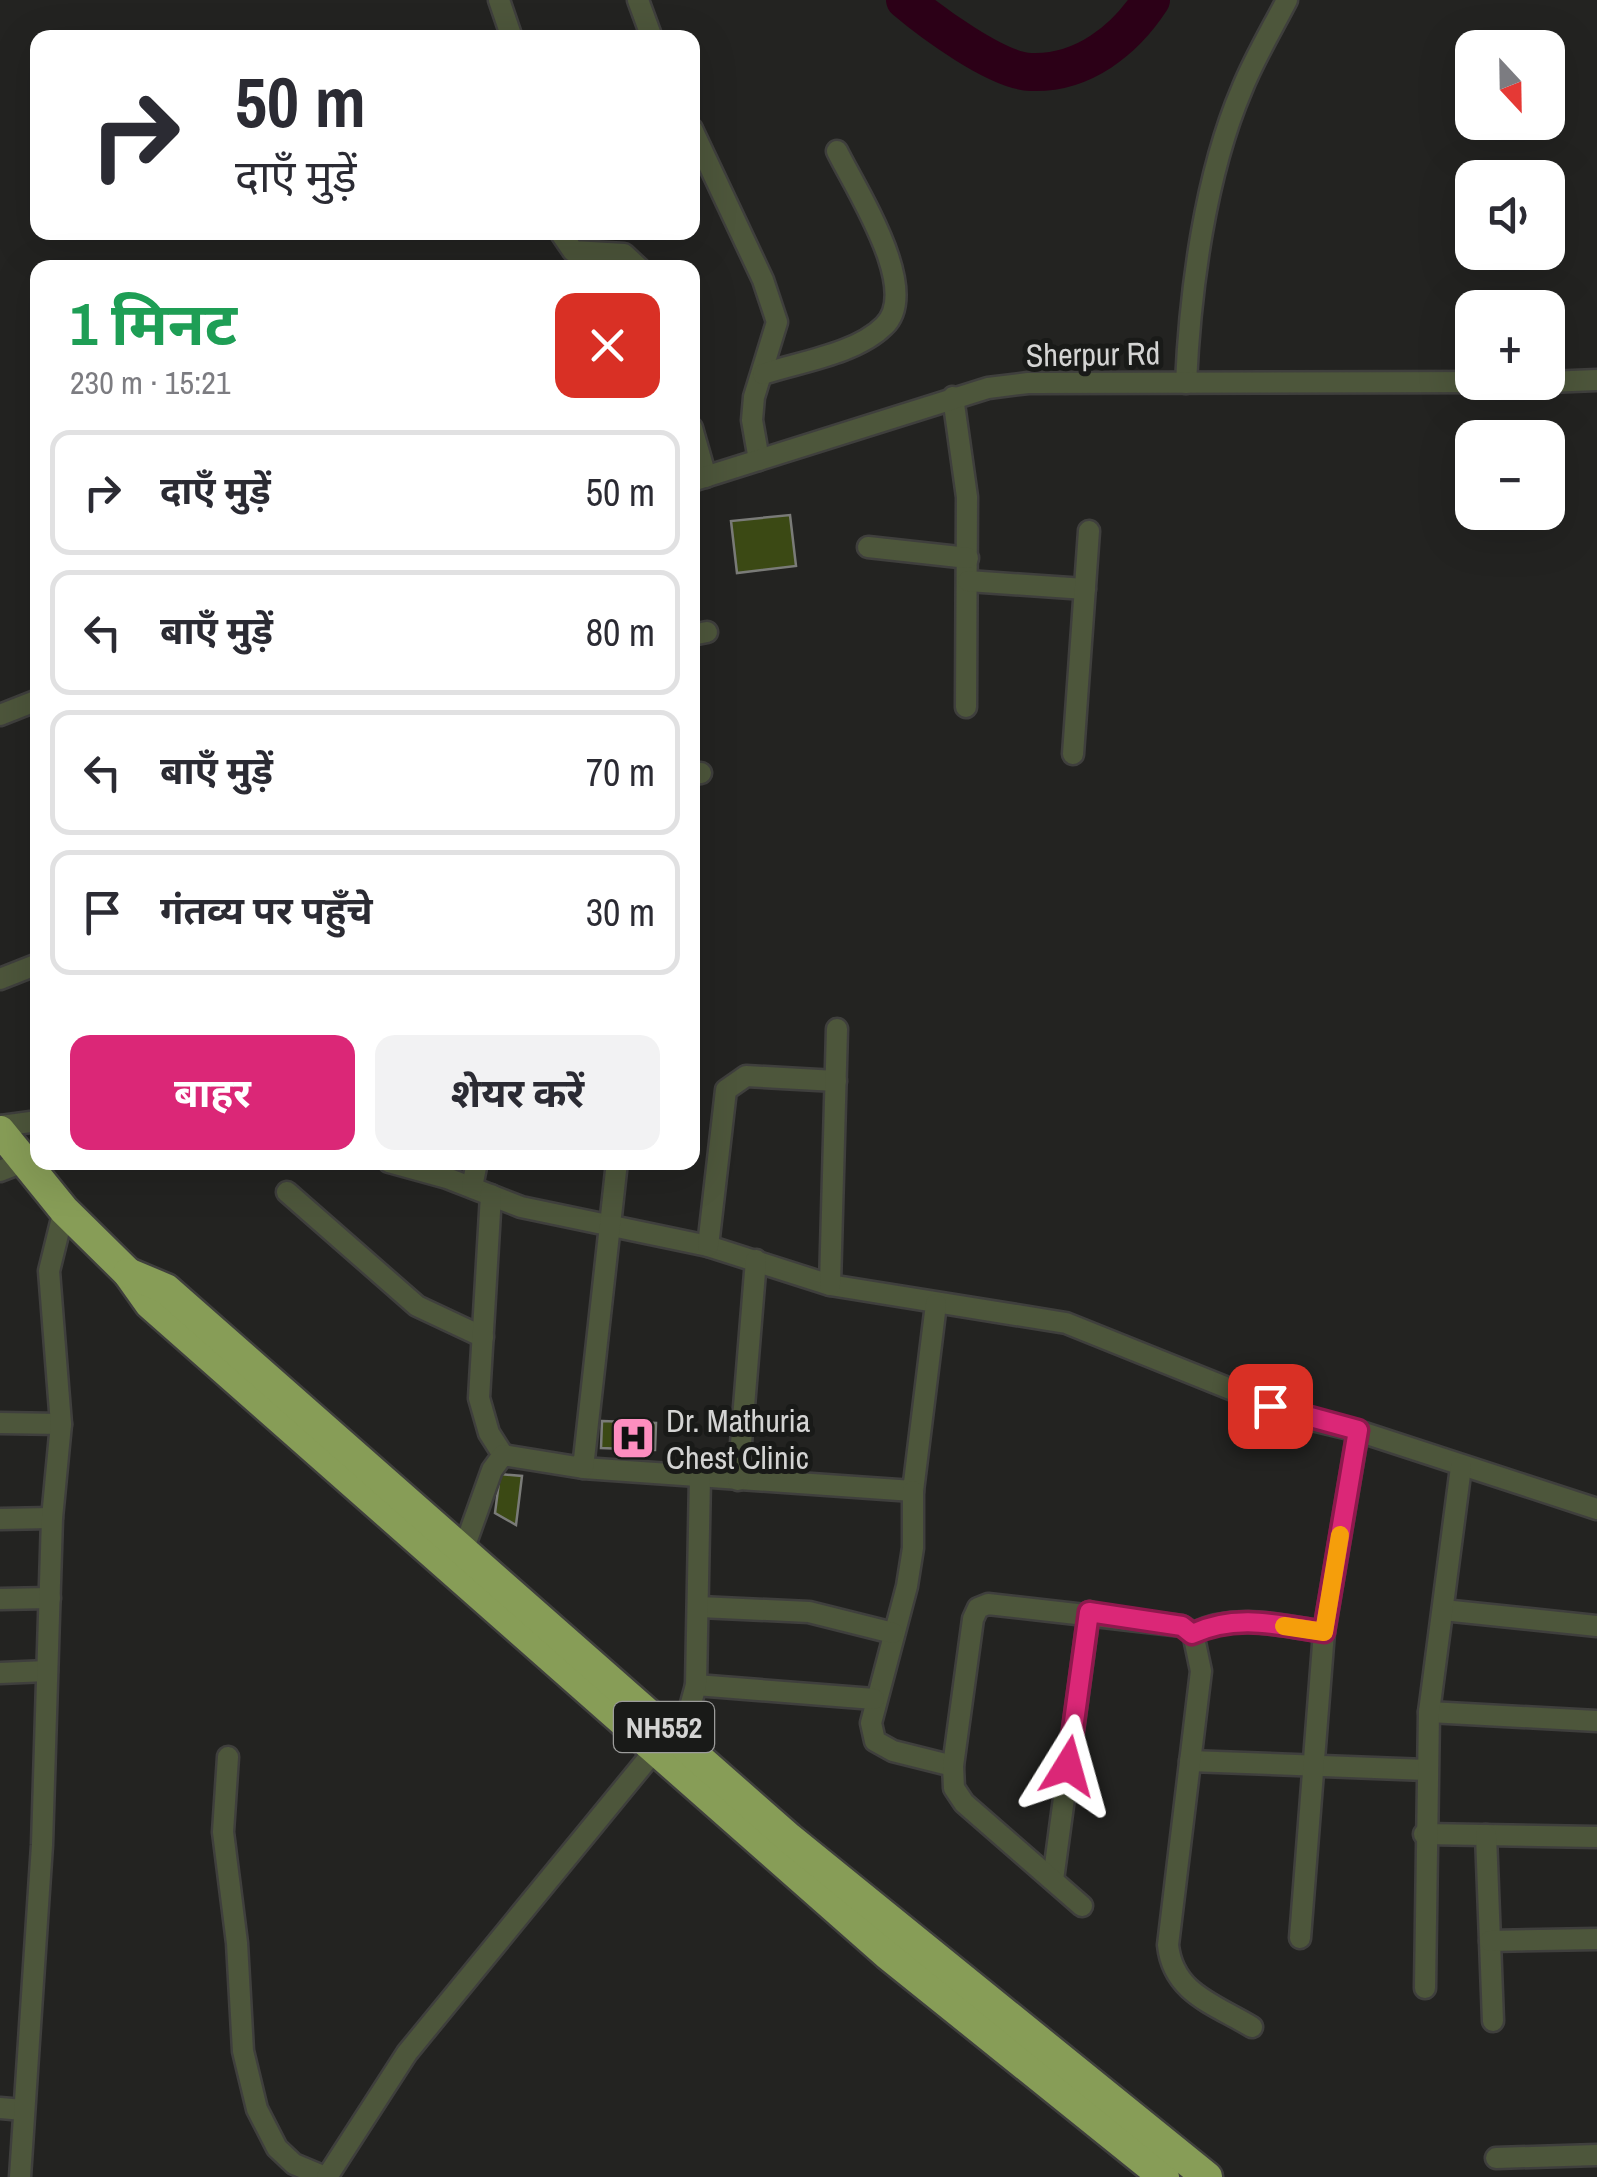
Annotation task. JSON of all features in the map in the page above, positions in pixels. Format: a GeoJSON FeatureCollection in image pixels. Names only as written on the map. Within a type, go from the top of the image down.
{"type":"FeatureCollection","features":[{"type":"Feature","properties":{"kind":"highway","name":"NH552"},"geometry":{"type":"LineString","coordinates":[[0,1128],[12,1167],[64,1210],[128,1273],[150,1304],[662,1741],[1207,2177]]}},
{"type":"Feature","properties":{"kind":"highway","name":"NH552"},"geometry":{"type":"LineString","coordinates":[[128,1273],[166,1289],[463,1551],[887,1954],[1164,2177]]}},
{"type":"Feature","properties":{"kind":"street"},"geometry":{"type":"LineString","coordinates":[[499,0],[509,30]]}},
{"type":"Feature","properties":{"kind":"street"},"geometry":{"type":"LineString","coordinates":[[638,0],[649,30]]}},
{"type":"Feature","properties":{"kind":"street"},"geometry":{"type":"LineString","coordinates":[[1186,384],[1189,321],[1218,169],[1241,91],[1287,0]]}},
{"type":"Feature","properties":{"kind":"street"},"geometry":{"type":"LineString","coordinates":[[700,147],[772,300],[777,322],[752,420],[759,460]]}},
{"type":"Feature","properties":{"kind":"street"},"geometry":{"type":"LineString","coordinates":[[763,374],[858,342],[885,326],[898,305],[895,271],[837,151]]}},
{"type":"Feature","properties":{"kind":"street"},"geometry":{"type":"LineString","coordinates":[[565,240],[573,251],[624,254],[630,260]]}},
{"type":"Feature","properties":{"kind":"street"},"geometry":{"type":"LineString","coordinates":[[1565,381],[1597,380]]}},
{"type":"Feature","properties":{"kind":"street","name":"Sherpur Rd"},"geometry":{"type":"LineString","coordinates":[[700,479],[953,397],[1028,383],[1455,382]]}},
{"type":"Feature","properties":{"kind":"street"},"geometry":{"type":"LineString","coordinates":[[953,397],[967,498],[966,706]]}},
{"type":"Feature","properties":{"kind":"street"},"geometry":{"type":"LineString","coordinates":[[1072,754],[1088,530]]}},
{"type":"Feature","properties":{"kind":"street"},"geometry":{"type":"LineString","coordinates":[[868,547],[968,558]]}},
{"type":"Feature","properties":{"kind":"street"},"geometry":{"type":"LineString","coordinates":[[968,581],[1084,590]]}},
{"type":"Feature","properties":{"kind":"street"},"geometry":{"type":"LineString","coordinates":[[0,714],[30,703]]}},
{"type":"Feature","properties":{"kind":"street"},"geometry":{"type":"LineString","coordinates":[[0,979],[30,967]]}},
{"type":"Feature","properties":{"kind":"street"},"geometry":{"type":"LineString","coordinates":[[830,1285],[837,1028]]}},
{"type":"Feature","properties":{"kind":"street"},"geometry":{"type":"LineString","coordinates":[[708,1246],[726,1090],[746,1076],[836,1081]]}},
{"type":"Feature","properties":{"kind":"street"},"geometry":{"type":"LineString","coordinates":[[0,1128],[30,1122]]}},
{"type":"Feature","properties":{"kind":"street"},"geometry":{"type":"LineString","coordinates":[[415,1170],[521,1207],[608,1222],[708,1246],[830,1285],[1066,1323],[1300,1417],[1358,1430],[1597,1509]]}},
{"type":"Feature","properties":{"kind":"street"},"geometry":{"type":"LineString","coordinates":[[478,1170],[482,1191],[481,1408],[489,1433],[503,1455],[583,1468],[913,1491]]}},
{"type":"Feature","properties":{"kind":"street"},"geometry":{"type":"LineString","coordinates":[[583,1468],[616,1170]]}},
{"type":"Feature","properties":{"kind":"street"},"geometry":{"type":"LineString","coordinates":[[287,1192],[417,1306],[483,1337]]}},
{"type":"Feature","properties":{"kind":"street"},"geometry":{"type":"LineString","coordinates":[[20,2177],[42,1845],[52,1518],[61,1424],[49,1271],[64,1210]]}},
{"type":"Feature","properties":{"kind":"street"},"geometry":{"type":"LineString","coordinates":[[738,1480],[756,1260]]}},
{"type":"Feature","properties":{"kind":"street"},"geometry":{"type":"LineString","coordinates":[[936,1304],[913,1491],[913,1548],[874,1698],[874,1741],[893,1752],[953,1766]]}},
{"type":"Feature","properties":{"kind":"street"},"geometry":{"type":"LineString","coordinates":[[0,1423],[61,1424]]}},
{"type":"Feature","properties":{"kind":"street"},"geometry":{"type":"LineString","coordinates":[[1300,1938],[1324,1632],[1358,1430]]}},
{"type":"Feature","properties":{"kind":"street"},"geometry":{"type":"LineString","coordinates":[[463,1551],[492,1470],[503,1455]]}},
{"type":"Feature","properties":{"kind":"street"},"geometry":{"type":"LineString","coordinates":[[1424,1988],[1429,1712],[1462,1467]]}},
{"type":"Feature","properties":{"kind":"street"},"geometry":{"type":"LineString","coordinates":[[228,1757],[223,1832],[237,1943],[243,2050],[257,2110],[277,2148],[294,2164],[326,2177],[407,2053],[690,1707],[696,1685],[700,1607],[700,1477]]}},
{"type":"Feature","properties":{"kind":"street"},"geometry":{"type":"LineString","coordinates":[[0,1519],[52,1518]]}},
{"type":"Feature","properties":{"kind":"street"},"geometry":{"type":"LineString","coordinates":[[0,1599],[50,1598]]}},
{"type":"Feature","properties":{"kind":"street"},"geometry":{"type":"LineString","coordinates":[[1082,1906],[964,1803],[954,1788],[953,1766],[978,1608],[988,1604],[1089,1612],[1182,1626],[1192,1634],[1201,1671],[1168,1945],[1170,1967],[1180,1983],[1252,2026]]}},
{"type":"Feature","properties":{"kind":"street"},"geometry":{"type":"LineString","coordinates":[[700,1607],[808,1612],[893,1633]]}},
{"type":"Feature","properties":{"kind":"street"},"geometry":{"type":"LineString","coordinates":[[1443,1610],[1597,1626]]}},
{"type":"Feature","properties":{"kind":"street"},"geometry":{"type":"LineString","coordinates":[[1053,1880],[1089,1612]]}},
{"type":"Feature","properties":{"kind":"street"},"geometry":{"type":"LineString","coordinates":[[1192,1634],[1210,1625],[1249,1620],[1324,1632]]}},
{"type":"Feature","properties":{"kind":"street"},"geometry":{"type":"LineString","coordinates":[[0,1673],[47,1671]]}},
{"type":"Feature","properties":{"kind":"street"},"geometry":{"type":"LineString","coordinates":[[696,1685],[874,1698]]}},
{"type":"Feature","properties":{"kind":"street"},"geometry":{"type":"LineString","coordinates":[[1429,1712],[1597,1721]]}},
{"type":"Feature","properties":{"kind":"street"},"geometry":{"type":"LineString","coordinates":[[1190,1761],[1427,1770]]}},
{"type":"Feature","properties":{"kind":"street"},"geometry":{"type":"LineString","coordinates":[[1424,1834],[1597,1837]]}},
{"type":"Feature","properties":{"kind":"street"},"geometry":{"type":"LineString","coordinates":[[1486,1835],[1493,2021]]}},
{"type":"Feature","properties":{"kind":"street"},"geometry":{"type":"LineString","coordinates":[[1490,1941],[1597,1938]]}},
{"type":"Feature","properties":{"kind":"street"},"geometry":{"type":"LineString","coordinates":[[0,2108],[23,2110]]}},
{"type":"Feature","properties":{"kind":"street"},"geometry":{"type":"LineString","coordinates":[[1496,2158],[1597,2155]]}},
{"type":"Feature","properties":{"kind":"building"},"geometry":{"type":"Polygon","coordinates":[[[790,515],[796,566],[737,573],[731,521],[790,515]]]}},
{"type":"Feature","properties":{"kind":"building"},"geometry":{"type":"Polygon","coordinates":[[[602,1421],[656,1423],[655,1450],[601,1448],[602,1421]]]}},
{"type":"Feature","properties":{"kind":"building"},"geometry":{"type":"Polygon","coordinates":[[[500,1474],[522,1476],[516,1525],[495,1513],[500,1474]]]}},
{"type":"Feature","properties":{"kind":"waterway"},"geometry":{"type":"LineString","coordinates":[[905,0],[983,55],[1031,72],[1068,67],[1101,52],[1129,28],[1151,0]]}},
{"type":"Feature","properties":{"kind":"slow traffic"},"geometry":{"type":"LineString","coordinates":[[1284,1626],[1324,1632],[1340,1535]]}},
{"type":"Feature","properties":{"kind":"place","name":"Dr. Mathuria Chest Clinic"},"geometry":{"type":"Point","coordinates":[633,1438]}},
{"type":"Feature","properties":{"kind":"route"},"geometry":{"type":"LineString","coordinates":[[1068,1766],[1089,1612],[1182,1626],[1192,1634],[1210,1625],[1249,1620],[1324,1632],[1358,1430],[1270,1406]]}}]}
